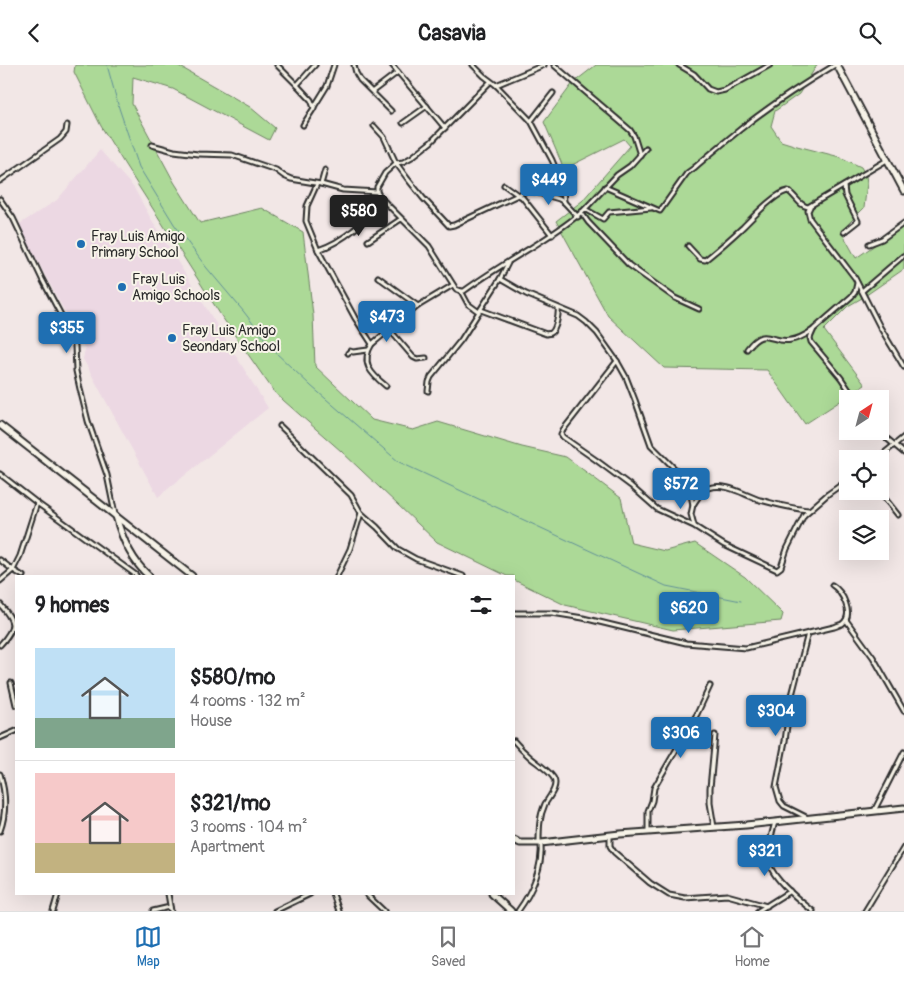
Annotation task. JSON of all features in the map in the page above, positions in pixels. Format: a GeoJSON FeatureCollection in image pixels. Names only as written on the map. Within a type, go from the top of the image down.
{"type":"FeatureCollection","features":[{"type":"Feature","properties":{"kind":"street"},"geometry":{"type":"LineString","coordinates":[[277,65],[311,100],[314,107]]}},
{"type":"Feature","properties":{"kind":"street"},"geometry":{"type":"LineString","coordinates":[[297,85],[316,65]]}},
{"type":"Feature","properties":{"kind":"street"},"geometry":{"type":"LineString","coordinates":[[303,125],[327,86],[334,65]]}},
{"type":"Feature","properties":{"kind":"street"},"geometry":{"type":"LineString","coordinates":[[354,65],[360,80],[392,111]]}},
{"type":"Feature","properties":{"kind":"street"},"geometry":{"type":"LineString","coordinates":[[392,65],[446,128]]}},
{"type":"Feature","properties":{"kind":"street"},"geometry":{"type":"LineString","coordinates":[[473,65],[496,85],[531,121],[552,160],[563,186],[564,201]]}},
{"type":"Feature","properties":{"kind":"street"},"geometry":{"type":"LineString","coordinates":[[496,85],[535,66],[544,65]]}},
{"type":"Feature","properties":{"kind":"street"},"geometry":{"type":"LineString","coordinates":[[554,65],[630,130],[640,155]]}},
{"type":"Feature","properties":{"kind":"street"},"geometry":{"type":"LineString","coordinates":[[679,65],[694,74],[708,89],[716,92],[725,90],[770,65]]}},
{"type":"Feature","properties":{"kind":"street"},"geometry":{"type":"LineString","coordinates":[[605,187],[658,211],[662,210],[686,173],[765,110],[836,65],[904,191]]}},
{"type":"Feature","properties":{"kind":"street"},"geometry":{"type":"LineString","coordinates":[[372,91],[398,72]]}},
{"type":"Feature","properties":{"kind":"street"},"geometry":{"type":"LineString","coordinates":[[490,81],[432,142],[412,157],[390,167],[381,178],[377,192],[383,201],[429,246],[453,285],[461,291],[468,304],[480,311],[546,334],[552,332],[558,319],[558,308]]}},
{"type":"Feature","properties":{"kind":"street"},"geometry":{"type":"LineString","coordinates":[[531,121],[553,93]]}},
{"type":"Feature","properties":{"kind":"street"},"geometry":{"type":"LineString","coordinates":[[403,123],[427,106]]}},
{"type":"Feature","properties":{"kind":"street"},"geometry":{"type":"LineString","coordinates":[[0,181],[60,139],[66,131],[67,125]]}},
{"type":"Feature","properties":{"kind":"street"},"geometry":{"type":"LineString","coordinates":[[374,125],[384,137],[396,163],[423,198],[449,226],[528,190],[564,201],[578,217]]}},
{"type":"Feature","properties":{"kind":"street"},"geometry":{"type":"LineString","coordinates":[[152,145],[174,151],[198,154],[232,155],[276,171],[284,177],[291,179],[343,189],[377,192]]}},
{"type":"Feature","properties":{"kind":"street"},"geometry":{"type":"LineString","coordinates":[[461,291],[464,291],[578,217],[616,175],[630,167],[646,149]]}},
{"type":"Feature","properties":{"kind":"street"},"geometry":{"type":"LineString","coordinates":[[688,246],[700,259],[705,260],[781,193],[790,192],[804,206],[810,206],[887,160]]}},
{"type":"Feature","properties":{"kind":"street"},"geometry":{"type":"LineString","coordinates":[[325,170],[307,206],[306,221],[318,250],[355,318],[372,344]]}},
{"type":"Feature","properties":{"kind":"street"},"geometry":{"type":"LineString","coordinates":[[504,185],[522,197],[552,235]]}},
{"type":"Feature","properties":{"kind":"street"},"geometry":{"type":"LineString","coordinates":[[844,185],[845,195],[858,221],[844,232]]}},
{"type":"Feature","properties":{"kind":"street"},"geometry":{"type":"LineString","coordinates":[[0,199],[12,218],[72,336],[80,389],[88,421],[107,475],[122,537],[129,551],[143,571],[149,575]]}},
{"type":"Feature","properties":{"kind":"street"},"geometry":{"type":"LineString","coordinates":[[318,250],[327,247],[349,233],[366,220],[383,201]]}},
{"type":"Feature","properties":{"kind":"street"},"geometry":{"type":"LineString","coordinates":[[810,206],[808,211],[810,219],[857,282],[880,327],[904,367]]}},
{"type":"Feature","properties":{"kind":"street"},"geometry":{"type":"LineString","coordinates":[[585,209],[603,219],[609,212],[651,208]]}},
{"type":"Feature","properties":{"kind":"street"},"geometry":{"type":"LineString","coordinates":[[581,212],[588,222],[629,265],[675,298],[699,309]]}},
{"type":"Feature","properties":{"kind":"street"},"geometry":{"type":"LineString","coordinates":[[368,241],[401,219]]}},
{"type":"Feature","properties":{"kind":"street"},"geometry":{"type":"LineString","coordinates":[[869,244],[882,239],[904,223]]}},
{"type":"Feature","properties":{"kind":"street"},"geometry":{"type":"LineString","coordinates":[[862,291],[903,256]]}},
{"type":"Feature","properties":{"kind":"street"},"geometry":{"type":"LineString","coordinates":[[428,391],[431,377],[461,340],[509,262]]}},
{"type":"Feature","properties":{"kind":"street"},"geometry":{"type":"LineString","coordinates":[[378,277],[418,306]]}},
{"type":"Feature","properties":{"kind":"street"},"geometry":{"type":"LineString","coordinates":[[500,279],[526,294],[578,317],[586,322],[596,333],[617,361],[626,377],[651,445],[681,475],[686,483],[693,505],[694,526]]}},
{"type":"Feature","properties":{"kind":"street"},"geometry":{"type":"LineString","coordinates":[[747,349],[752,342],[760,337],[771,337],[784,341],[800,338],[814,329],[852,296],[857,282]]}},
{"type":"Feature","properties":{"kind":"street"},"geometry":{"type":"LineString","coordinates":[[386,386],[368,368],[368,350],[389,329],[418,306],[453,285]]}},
{"type":"Feature","properties":{"kind":"street"},"geometry":{"type":"LineString","coordinates":[[389,329],[413,357],[417,359],[426,358]]}},
{"type":"Feature","properties":{"kind":"street"},"geometry":{"type":"LineString","coordinates":[[814,329],[810,342],[849,390]]}},
{"type":"Feature","properties":{"kind":"street"},"geometry":{"type":"LineString","coordinates":[[348,353],[350,351],[368,350]]}},
{"type":"Feature","properties":{"kind":"street"},"geometry":{"type":"LineString","coordinates":[[617,361],[561,434],[631,486],[658,509],[694,526],[724,545],[777,570],[781,567],[787,549],[804,515],[839,486]]}},
{"type":"Feature","properties":{"kind":"street"},"geometry":{"type":"LineString","coordinates":[[1,427],[191,575]]}},
{"type":"Feature","properties":{"kind":"street"},"geometry":{"type":"LineString","coordinates":[[280,427],[351,495],[361,513],[398,549],[416,559],[460,575]]}},
{"type":"Feature","properties":{"kind":"street"},"geometry":{"type":"LineString","coordinates":[[889,450],[904,437]]}},
{"type":"Feature","properties":{"kind":"street"},"geometry":{"type":"LineString","coordinates":[[888,440],[904,453]]}},
{"type":"Feature","properties":{"kind":"street"},"geometry":{"type":"LineString","coordinates":[[0,474],[134,575]]}},
{"type":"Feature","properties":{"kind":"street"},"geometry":{"type":"LineString","coordinates":[[693,505],[704,491],[709,488],[722,487],[730,488],[760,500],[810,510]]}},
{"type":"Feature","properties":{"kind":"street"},"geometry":{"type":"LineString","coordinates":[[886,500],[898,515]]}},
{"type":"Feature","properties":{"kind":"street"},"geometry":{"type":"LineString","coordinates":[[0,581],[13,570],[20,557],[37,503]]}},
{"type":"Feature","properties":{"kind":"street"},"geometry":{"type":"LineString","coordinates":[[337,575],[350,549],[361,513]]}},
{"type":"Feature","properties":{"kind":"street"},"geometry":{"type":"LineString","coordinates":[[0,560],[21,575]]}},
{"type":"Feature","properties":{"kind":"street"},"geometry":{"type":"LineString","coordinates":[[137,575],[143,571]]}},
{"type":"Feature","properties":{"kind":"street"},"geometry":{"type":"LineString","coordinates":[[515,613],[552,613],[583,618],[686,643],[746,648],[842,624],[846,620],[848,612],[841,593],[832,585]]}},
{"type":"Feature","properties":{"kind":"street"},"geometry":{"type":"LineString","coordinates":[[0,604],[12,621],[6,638],[0,645]]}},
{"type":"Feature","properties":{"kind":"street"},"geometry":{"type":"LineString","coordinates":[[846,620],[873,657],[904,711]]}},
{"type":"Feature","properties":{"kind":"street"},"geometry":{"type":"LineString","coordinates":[[808,633],[790,703],[776,787],[780,801],[784,806],[809,818]]}},
{"type":"Feature","properties":{"kind":"street"},"geometry":{"type":"LineString","coordinates":[[11,683],[15,701]]}},
{"type":"Feature","properties":{"kind":"street"},"geometry":{"type":"LineString","coordinates":[[648,833],[648,811],[654,788],[704,700],[710,685]]}},
{"type":"Feature","properties":{"kind":"street"},"geometry":{"type":"LineString","coordinates":[[0,737],[15,731]]}},
{"type":"Feature","properties":{"kind":"street"},"geometry":{"type":"LineString","coordinates":[[714,828],[710,788],[715,735]]}},
{"type":"Feature","properties":{"kind":"street"},"geometry":{"type":"LineString","coordinates":[[515,742],[550,774],[556,785],[540,817],[540,860],[532,889],[518,911]]}},
{"type":"Feature","properties":{"kind":"street"},"geometry":{"type":"LineString","coordinates":[[874,811],[904,752]]}},
{"type":"Feature","properties":{"kind":"street"},"geometry":{"type":"LineString","coordinates":[[0,774],[5,811],[0,831]]}},
{"type":"Feature","properties":{"kind":"street"},"geometry":{"type":"LineString","coordinates":[[515,840],[520,843],[540,843],[610,835],[746,825],[904,808]]}},
{"type":"Feature","properties":{"kind":"street"},"geometry":{"type":"LineString","coordinates":[[775,821],[769,848],[768,862],[770,869],[812,911]]}},
{"type":"Feature","properties":{"kind":"street"},"geometry":{"type":"LineString","coordinates":[[610,835],[610,846],[612,849],[650,883],[669,895],[685,899],[727,895],[767,906]]}},
{"type":"Feature","properties":{"kind":"street"},"geometry":{"type":"LineString","coordinates":[[866,911],[904,847]]}},
{"type":"Feature","properties":{"kind":"street"},"geometry":{"type":"LineString","coordinates":[[758,911],[790,891]]}},
{"type":"Feature","properties":{"kind":"street"},"geometry":{"type":"LineString","coordinates":[[53,911],[58,895]]}},
{"type":"Feature","properties":{"kind":"street"},"geometry":{"type":"LineString","coordinates":[[153,911],[170,909],[168,895]]}},
{"type":"Feature","properties":{"kind":"street"},"geometry":{"type":"LineString","coordinates":[[275,911],[308,895]]}},
{"type":"Feature","properties":{"kind":"street"},"geometry":{"type":"LineString","coordinates":[[333,895],[339,911]]}},
{"type":"Feature","properties":{"kind":"street"},"geometry":{"type":"LineString","coordinates":[[367,895],[384,911]]}},
{"type":"Feature","properties":{"kind":"street"},"geometry":{"type":"LineString","coordinates":[[493,895],[511,911]]}},
{"type":"Feature","properties":{"kind":"shaded area","name":"Fray Luis Amigo Schools"},"geometry":{"type":"Polygon","coordinates":[[[100,150],[134,188],[268,408],[158,497],[83,359],[85,349],[18,225],[57,200],[100,150]]]}},
{"type":"Feature","properties":{"kind":"green space"},"geometry":{"type":"Polygon","coordinates":[[[75,65],[177,65],[250,107],[275,128],[269,140],[173,89],[133,77],[132,104],[174,182],[200,223],[262,208],[303,232],[313,315],[315,366],[372,420],[413,430],[438,422],[522,447],[566,457],[621,498],[631,543],[665,551],[695,543],[745,577],[783,614],[781,621],[673,630],[565,605],[515,580],[515,575],[505,575],[437,542],[341,451],[275,393],[222,317],[125,165],[101,126],[74,72],[75,65]]]}},
{"type":"Feature","properties":{"kind":"green space"},"geometry":{"type":"Polygon","coordinates":[[[596,65],[817,65],[799,94],[775,111],[771,126],[781,141],[840,157],[861,167],[866,176],[867,183],[864,208],[841,231],[856,258],[904,225],[904,269],[848,306],[824,330],[865,385],[857,390],[839,390],[839,402],[805,424],[767,370],[664,368],[608,316],[556,221],[582,201],[630,146],[624,139],[564,169],[544,122],[573,83],[596,65]]]}},
{"type":"Feature","properties":{"kind":"waterway"},"geometry":{"type":"LineString","coordinates":[[107,65],[139,167],[174,224],[274,351],[311,386],[399,462],[666,586],[741,601]]}},
{"type":"Feature","properties":{"kind":"place","name":"Fray Luis Amigo Primary School"},"geometry":{"type":"Point","coordinates":[81,244]}},
{"type":"Feature","properties":{"kind":"place","name":"Fray Luis Amigo Schools"},"geometry":{"type":"Point","coordinates":[122,287]}},
{"type":"Feature","properties":{"kind":"place","name":"Fray Luis Amigo Seondary School"},"geometry":{"type":"Point","coordinates":[172,338]}}]}
